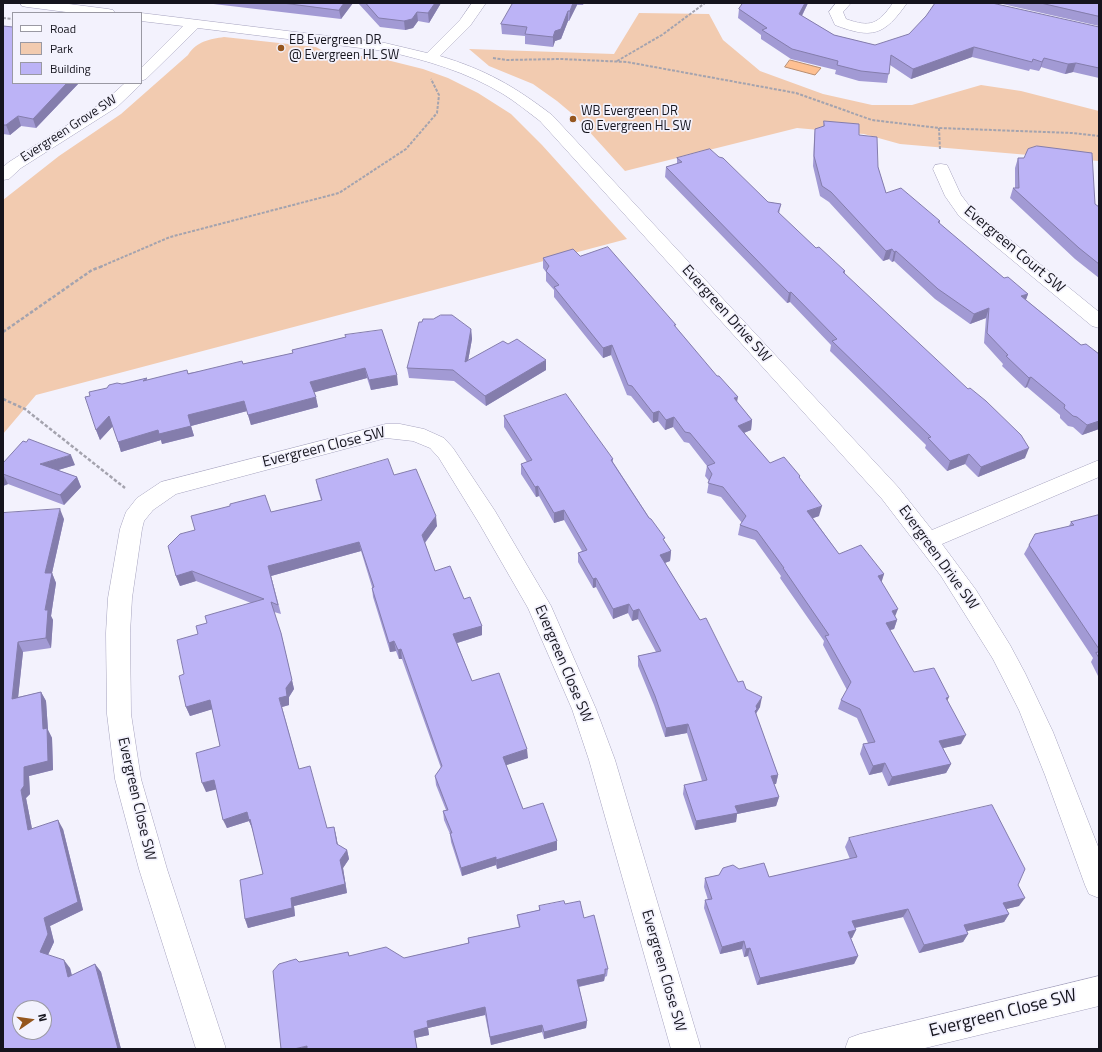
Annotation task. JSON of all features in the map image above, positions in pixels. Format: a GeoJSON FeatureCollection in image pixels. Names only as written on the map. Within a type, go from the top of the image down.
{"type":"FeatureCollection","features":[{"type":"Feature","properties":{"kind":"street"},"geometry":{"type":"LineString","coordinates":[[27,3],[100,12]]}},
{"type":"Feature","properties":{"kind":"street"},"geometry":{"type":"LineString","coordinates":[[433,66],[479,3]]}},
{"type":"Feature","properties":{"kind":"street"},"geometry":{"type":"LineString","coordinates":[[844,3],[836,12],[840,22],[856,28],[874,29],[889,20],[900,3]]}},
{"type":"Feature","properties":{"kind":"street","name":"Evergreen Drive SW"},"geometry":{"type":"LineString","coordinates":[[142,17],[385,47],[433,66],[464,69],[509,91],[551,123],[890,493],[928,540],[979,613],[1031,709],[1099,885]]}},
{"type":"Feature","properties":{"kind":"street"},"geometry":{"type":"LineString","coordinates":[[142,75],[194,24]]}},
{"type":"Feature","properties":{"kind":"street","name":"Evergreen Grove SW"},"geometry":{"type":"LineString","coordinates":[[7,168],[111,104],[133,84]]}},
{"type":"Feature","properties":{"kind":"street","name":"Evergreen Court SW"},"geometry":{"type":"LineString","coordinates":[[941,169],[953,196],[966,212],[1099,322]]}},
{"type":"Feature","properties":{"kind":"street","name":"Evergreen Close SW"},"geometry":{"type":"LineString","coordinates":[[211,1049],[153,869],[128,779],[122,741],[117,678],[118,633],[120,598],[132,523],[145,504],[170,488],[386,432],[400,431],[417,434],[437,443],[446,453],[486,517],[538,606],[584,709],[604,768],[686,1049]]}},
{"type":"Feature","properties":{"kind":"street"},"geometry":{"type":"LineString","coordinates":[[928,540],[1099,468]]}},
{"type":"Feature","properties":{"kind":"street","name":"Evergreen Close SW"},"geometry":{"type":"LineString","coordinates":[[860,1049],[1099,991]]}},
{"type":"Feature","properties":{"kind":"path"},"geometry":{"type":"LineString","coordinates":[[617,61],[628,56],[684,19],[704,3]]}},
{"type":"Feature","properties":{"kind":"path"},"geometry":{"type":"LineString","coordinates":[[492,58],[507,60],[561,59],[617,61],[796,93],[872,120],[939,128],[1072,133],[1099,136]]}},
{"type":"Feature","properties":{"kind":"path"},"geometry":{"type":"LineString","coordinates":[[3,332],[92,270],[170,237],[339,193],[406,149],[437,113],[439,95],[431,78],[433,66]]}},
{"type":"Feature","properties":{"kind":"path"},"geometry":{"type":"LineString","coordinates":[[3,399],[25,409],[145,504]]}},
{"type":"Feature","properties":{"kind":"green space"},"geometry":{"type":"Polygon","coordinates":[[[639,13],[709,14],[723,40],[760,71],[823,94],[872,105],[912,105],[981,85],[1021,91],[1099,111],[1099,161],[900,144],[864,134],[797,128],[625,171],[576,117],[557,101],[533,84],[489,66],[469,49],[614,54],[639,13]]]}},
{"type":"Feature","properties":{"kind":"green space"},"geometry":{"type":"Polygon","coordinates":[[[224,37],[316,47],[323,51],[383,59],[423,69],[448,78],[478,93],[511,114],[542,145],[627,239],[36,395],[3,434],[3,200],[59,156],[121,114],[188,55],[195,47],[209,40],[224,37]]]}},
{"type":"Feature","properties":{"kind":"shaded area"},"geometry":{"type":"Polygon","coordinates":[[[790,60],[821,68],[815,75],[785,67],[790,60]]]}},
{"type":"Feature","properties":{"kind":"building"},"geometry":{"type":"Polygon","coordinates":[[[283,3],[344,3],[339,10],[283,3]]]}},
{"type":"Feature","properties":{"kind":"building"},"geometry":{"type":"Polygon","coordinates":[[[366,3],[435,3],[428,13],[417,12],[412,19],[404,21],[379,18],[366,3]]]}},
{"type":"Feature","properties":{"kind":"building"},"geometry":{"type":"Polygon","coordinates":[[[513,3],[573,3],[561,29],[555,31],[553,37],[525,34],[527,27],[501,24],[513,3]]]}},
{"type":"Feature","properties":{"kind":"building"},"geometry":{"type":"Polygon","coordinates":[[[743,3],[805,3],[799,14],[834,35],[875,45],[909,34],[926,16],[935,3],[992,3],[1099,27],[1099,68],[1076,63],[1068,64],[1044,58],[1042,62],[1033,59],[1032,62],[974,47],[913,69],[891,55],[889,74],[861,71],[837,65],[838,61],[792,49],[762,30],[767,28],[739,9],[743,3]]]}},
{"type":"Feature","properties":{"kind":"building"},"geometry":{"type":"Polygon","coordinates":[[[1041,3],[1099,3],[1099,16],[1041,3]]]}},
{"type":"Feature","properties":{"kind":"building"},"geometry":{"type":"Polygon","coordinates":[[[3,26],[12,27],[12,84],[66,84],[33,119],[18,116],[6,125],[3,125],[3,26]]]}},
{"type":"Feature","properties":{"kind":"building"},"geometry":{"type":"Polygon","coordinates":[[[824,121],[859,124],[859,135],[877,137],[878,167],[886,193],[901,188],[940,221],[938,222],[1004,278],[1008,277],[1028,294],[1021,296],[1081,345],[1086,344],[1099,354],[1099,421],[1087,425],[1077,417],[1073,416],[1064,408],[1065,405],[1031,377],[1029,378],[1006,356],[1008,355],[987,333],[989,308],[974,314],[938,289],[896,251],[894,252],[892,249],[886,251],[831,192],[822,186],[814,156],[815,129],[824,126],[824,121]]]}},
{"type":"Feature","properties":{"kind":"building"},"geometry":{"type":"Polygon","coordinates":[[[1037,146],[1092,153],[1095,204],[1099,207],[1099,264],[1079,248],[1013,188],[1019,188],[1018,158],[1024,158],[1028,149],[1037,146]]]}},
{"type":"Feature","properties":{"kind":"building"},"geometry":{"type":"Polygon","coordinates":[[[710,149],[719,157],[723,158],[768,202],[781,204],[778,212],[816,248],[819,247],[845,271],[843,272],[968,389],[970,388],[986,401],[1021,435],[1029,448],[981,467],[969,454],[950,461],[928,438],[931,437],[832,341],[837,339],[791,292],[789,293],[666,167],[682,162],[677,158],[710,149]]]}},
{"type":"Feature","properties":{"kind":"building"},"geometry":{"type":"Polygon","coordinates":[[[608,247],[676,325],[674,325],[717,376],[719,376],[738,397],[734,398],[752,420],[738,426],[770,463],[784,457],[800,476],[799,477],[822,506],[807,511],[839,554],[861,545],[884,574],[878,576],[898,609],[892,611],[897,620],[886,623],[914,672],[934,668],[949,697],[946,698],[966,735],[939,741],[951,764],[892,777],[885,763],[873,766],[863,744],[875,742],[860,709],[841,700],[851,682],[825,636],[829,635],[757,531],[740,525],[746,516],[723,487],[708,483],[712,474],[707,466],[715,463],[690,433],[685,432],[674,417],[666,420],[659,411],[653,413],[632,386],[628,385],[612,345],[603,348],[554,287],[559,285],[546,271],[549,266],[543,258],[573,249],[580,256],[608,247]]]}},
{"type":"Feature","properties":{"kind":"building"},"geometry":{"type":"Polygon","coordinates":[[[441,315],[452,315],[471,329],[465,362],[503,341],[508,344],[517,339],[546,360],[485,396],[453,370],[407,368],[419,322],[422,322],[423,319],[433,319],[441,315]]]}},
{"type":"Feature","properties":{"kind":"building"},"geometry":{"type":"Polygon","coordinates":[[[382,330],[397,375],[369,380],[365,368],[310,382],[316,397],[248,415],[244,401],[188,415],[191,426],[159,434],[158,430],[118,442],[109,416],[96,430],[85,397],[90,396],[89,392],[107,388],[109,385],[117,383],[122,384],[147,378],[143,381],[187,370],[188,374],[242,361],[243,364],[293,353],[292,350],[346,337],[345,335],[382,330]]]}},
{"type":"Feature","properties":{"kind":"building"},"geometry":{"type":"Polygon","coordinates":[[[566,394],[613,459],[611,460],[649,518],[665,538],[663,539],[671,551],[660,555],[700,620],[706,618],[738,682],[743,681],[746,689],[762,697],[756,706],[757,709],[755,711],[778,775],[771,776],[779,797],[735,806],[738,813],[696,821],[684,785],[707,780],[688,724],[666,728],[655,696],[638,656],[661,651],[639,609],[633,611],[629,604],[613,609],[596,578],[593,579],[578,553],[587,550],[564,510],[554,513],[538,486],[535,487],[521,464],[532,460],[504,416],[566,394]]]}},
{"type":"Feature","properties":{"kind":"building"},"geometry":{"type":"Polygon","coordinates":[[[29,439],[71,455],[40,464],[77,477],[60,495],[3,474],[3,463],[23,441],[26,442],[29,439]]]}},
{"type":"Feature","properties":{"kind":"building"},"geometry":{"type":"Polygon","coordinates":[[[388,459],[394,475],[416,469],[436,516],[422,535],[435,571],[450,566],[464,599],[470,597],[482,626],[453,634],[472,681],[499,673],[527,749],[503,757],[523,809],[543,803],[557,841],[496,860],[496,857],[461,868],[450,833],[452,833],[443,811],[448,810],[435,776],[442,766],[401,649],[398,650],[394,641],[389,643],[372,588],[374,587],[359,542],[268,566],[278,605],[271,602],[281,633],[292,680],[286,688],[287,696],[279,698],[299,769],[310,766],[327,828],[334,827],[337,844],[347,850],[340,860],[345,884],[291,898],[292,908],[245,919],[240,880],[263,874],[250,819],[249,820],[247,812],[223,820],[214,780],[202,783],[196,753],[220,746],[210,700],[186,707],[179,676],[184,674],[177,640],[198,634],[196,626],[207,623],[205,616],[264,599],[192,571],[176,576],[168,546],[180,534],[195,530],[191,516],[265,495],[271,512],[322,500],[316,480],[388,459]]]}},
{"type":"Feature","properties":{"kind":"building"},"geometry":{"type":"Polygon","coordinates":[[[60,509],[45,573],[52,573],[45,610],[48,610],[46,638],[18,642],[12,699],[41,692],[43,729],[47,728],[48,761],[24,767],[24,786],[21,790],[28,830],[58,820],[78,902],[44,918],[48,934],[40,952],[64,960],[68,977],[95,964],[118,1049],[3,1049],[3,513],[60,509]]]}},
{"type":"Feature","properties":{"kind":"building"},"geometry":{"type":"Polygon","coordinates":[[[1099,515],[1099,649],[1029,545],[1035,534],[1074,525],[1071,522],[1099,515]]]}},
{"type":"Feature","properties":{"kind":"building"},"geometry":{"type":"Polygon","coordinates":[[[992,805],[1025,869],[1018,885],[1025,898],[1003,903],[1009,914],[964,925],[968,934],[924,945],[908,909],[852,921],[856,930],[848,932],[858,956],[760,978],[750,948],[746,949],[744,941],[722,947],[705,900],[712,899],[705,878],[719,875],[723,868],[733,865],[739,869],[764,863],[769,877],[857,857],[849,838],[992,805]]]}},
{"type":"Feature","properties":{"kind":"building"},"geometry":{"type":"Polygon","coordinates":[[[564,901],[565,904],[580,901],[584,918],[594,915],[608,969],[605,969],[605,974],[577,980],[587,1021],[544,1032],[542,1025],[490,1037],[485,1007],[427,1021],[428,1027],[414,1031],[417,1049],[307,1049],[307,1046],[294,1049],[281,1049],[273,971],[279,964],[296,959],[299,962],[348,952],[349,956],[386,947],[404,958],[469,943],[468,938],[520,927],[517,915],[540,910],[539,906],[564,901]]]}},
{"type":"Feature","properties":{"kind":"place","name":"EB Evergreen DR @ Evergreen HL SW"},"geometry":{"type":"Point","coordinates":[281,48]}},
{"type":"Feature","properties":{"kind":"place","name":"WB Evergreen DR @ Evergreen HL SW"},"geometry":{"type":"Point","coordinates":[573,119]}}]}
